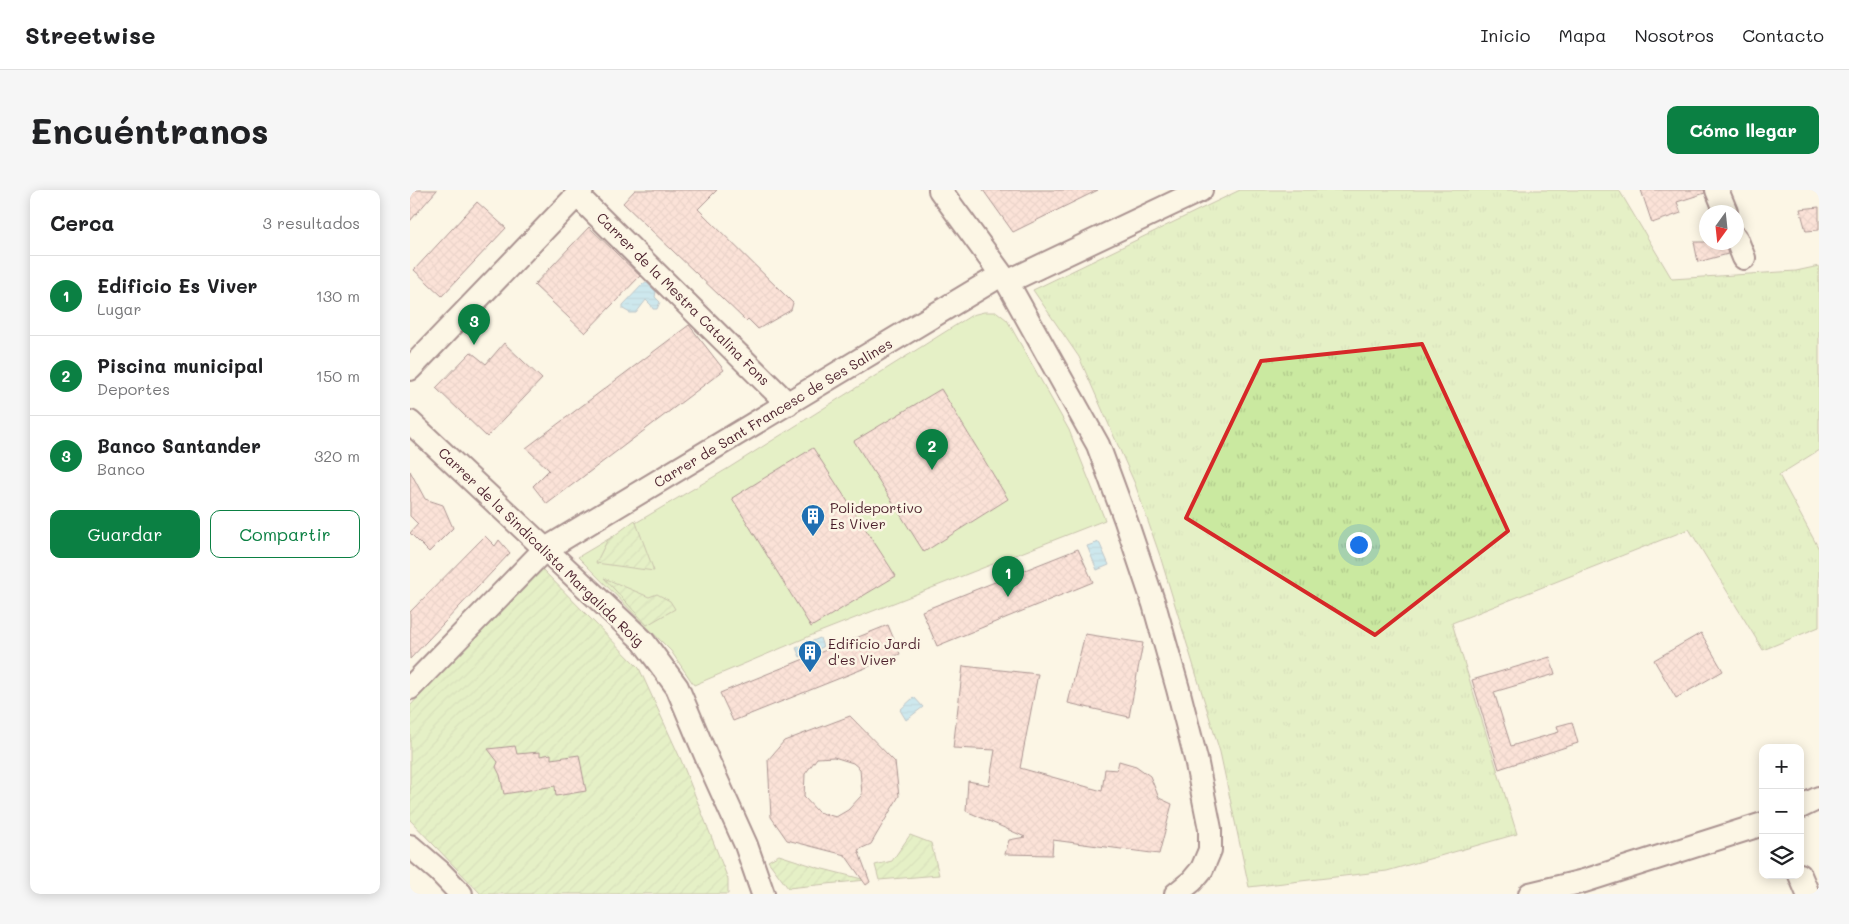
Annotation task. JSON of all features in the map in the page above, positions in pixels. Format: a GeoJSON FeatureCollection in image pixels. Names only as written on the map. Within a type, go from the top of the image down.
{"type":"FeatureCollection","features":[{"type":"Feature","properties":{"kind":"street"},"geometry":{"type":"LineString","coordinates":[[940,190],[1004,279],[1098,445],[1151,595],[1196,759],[1210,829],[1210,850],[1202,869],[1192,881],[1176,894]]}},
{"type":"Feature","properties":{"kind":"street","name":"Carrer de Sant Francesc de Ses Salines"},"geometry":{"type":"LineString","coordinates":[[410,688],[544,550],[788,404],[1004,279],[1201,190]]}},
{"type":"Feature","properties":{"kind":"street"},"geometry":{"type":"LineString","coordinates":[[1717,190],[1723,205]]}},
{"type":"Feature","properties":{"kind":"street"},"geometry":{"type":"LineString","coordinates":[[410,369],[579,193]]}},
{"type":"Feature","properties":{"kind":"street","name":"Carrer de la Mestra Catalina Fons"},"geometry":{"type":"LineString","coordinates":[[579,193],[788,404]]}},
{"type":"Feature","properties":{"kind":"street","name":"Carrer de la Sindicalista Margalida Roig"},"geometry":{"type":"LineString","coordinates":[[410,422],[643,642],[677,687],[746,845],[763,894]]}},
{"type":"Feature","properties":{"kind":"street"},"geometry":{"type":"LineString","coordinates":[[1804,805],[1819,798]]}},
{"type":"Feature","properties":{"kind":"street"},"geometry":{"type":"LineString","coordinates":[[1530,894],[1584,881],[1759,825]]}},
{"type":"Feature","properties":{"kind":"street"},"geometry":{"type":"LineString","coordinates":[[410,846],[439,871],[461,894]]}},
{"type":"Feature","properties":{"kind":"street"},"geometry":{"type":"LineString","coordinates":[[1802,879],[1808,894]]}},
{"type":"Feature","properties":{"kind":"highlighted area"},"geometry":{"type":"Polygon","coordinates":[[[1422,344],[1508,531],[1375,635],[1186,518],[1261,361],[1422,344]]]}},
{"type":"Feature","properties":{"kind":"green space"},"geometry":{"type":"Polygon","coordinates":[[[1240,190],[1619,190],[1672,279],[1796,271],[1819,266],[1819,450],[1779,475],[1819,549],[1819,627],[1763,650],[1689,529],[1452,623],[1517,834],[1387,871],[1249,887],[1220,752],[1160,556],[1135,484],[1079,357],[1033,290],[1240,190]]]}},
{"type":"Feature","properties":{"kind":"green space"},"geometry":{"type":"Polygon","coordinates":[[[984,312],[997,312],[1007,320],[1069,430],[1105,520],[817,633],[694,685],[671,651],[578,557],[727,469],[972,315],[984,312]]]}},
{"type":"Feature","properties":{"kind":"green space"},"geometry":{"type":"Polygon","coordinates":[[[635,520],[654,571],[596,563],[607,541],[635,520]]]}},
{"type":"Feature","properties":{"kind":"green space"},"geometry":{"type":"Polygon","coordinates":[[[539,566],[639,668],[681,760],[728,879],[728,894],[481,894],[410,820],[410,706],[539,566]]]}},
{"type":"Feature","properties":{"kind":"green space"},"geometry":{"type":"Polygon","coordinates":[[[604,578],[649,597],[657,594],[670,601],[675,609],[647,625],[604,578]]]}},
{"type":"Feature","properties":{"kind":"green space"},"geometry":{"type":"Polygon","coordinates":[[[910,835],[931,843],[939,875],[879,880],[875,865],[892,861],[910,835]]]}},
{"type":"Feature","properties":{"kind":"green space"},"geometry":{"type":"Polygon","coordinates":[[[779,855],[866,880],[788,888],[768,861],[779,855]]]}},
{"type":"Feature","properties":{"kind":"water"},"geometry":{"type":"Polygon","coordinates":[[[644,283],[647,283],[656,292],[655,297],[660,302],[657,309],[653,309],[646,300],[636,313],[630,313],[623,309],[623,305],[644,283]]]}},
{"type":"Feature","properties":{"kind":"water"},"geometry":{"type":"Polygon","coordinates":[[[1099,542],[1109,565],[1097,570],[1087,546],[1099,542]]]}},
{"type":"Feature","properties":{"kind":"water"},"geometry":{"type":"Polygon","coordinates":[[[820,638],[823,647],[800,657],[796,648],[820,638]]]}},
{"type":"Feature","properties":{"kind":"water"},"geometry":{"type":"Polygon","coordinates":[[[914,697],[923,707],[906,720],[900,710],[914,697]]]}},
{"type":"Feature","properties":{"kind":"building"},"geometry":{"type":"Polygon","coordinates":[[[410,190],[437,190],[410,221],[410,190]]]}},
{"type":"Feature","properties":{"kind":"building"},"geometry":{"type":"Polygon","coordinates":[[[635,190],[717,190],[698,209],[793,303],[791,310],[758,329],[748,319],[746,321],[623,203],[635,190]]]}},
{"type":"Feature","properties":{"kind":"building"},"geometry":{"type":"Polygon","coordinates":[[[983,190],[1098,190],[1013,232],[983,190]]]}},
{"type":"Feature","properties":{"kind":"building"},"geometry":{"type":"Polygon","coordinates":[[[1641,190],[1704,190],[1705,193],[1677,202],[1681,213],[1652,223],[1641,190]]]}},
{"type":"Feature","properties":{"kind":"building"},"geometry":{"type":"Polygon","coordinates":[[[477,202],[506,228],[442,296],[414,270],[477,202]]]}},
{"type":"Feature","properties":{"kind":"building"},"geometry":{"type":"Polygon","coordinates":[[[1819,207],[1819,230],[1806,231],[1800,209],[1819,207]]]}},
{"type":"Feature","properties":{"kind":"building"},"geometry":{"type":"Polygon","coordinates":[[[589,227],[640,276],[585,333],[534,285],[589,227]]]}},
{"type":"Feature","properties":{"kind":"building"},"geometry":{"type":"Polygon","coordinates":[[[1694,242],[1699,242],[1699,250],[1727,250],[1728,254],[1698,262],[1694,242]]]}},
{"type":"Feature","properties":{"kind":"building"},"geometry":{"type":"Polygon","coordinates":[[[689,325],[724,370],[547,504],[533,486],[549,470],[526,448],[689,325]]]}},
{"type":"Feature","properties":{"kind":"building"},"geometry":{"type":"Polygon","coordinates":[[[504,343],[542,379],[487,437],[436,388],[471,352],[486,364],[504,343]]]}},
{"type":"Feature","properties":{"kind":"building"},"geometry":{"type":"Polygon","coordinates":[[[941,389],[1008,499],[924,552],[854,441],[941,389]]]}},
{"type":"Feature","properties":{"kind":"building","name":"Polideportivo Es Viver"},"geometry":{"type":"Polygon","coordinates":[[[813,448],[896,576],[811,627],[732,498],[813,448]]]}},
{"type":"Feature","properties":{"kind":"building"},"geometry":{"type":"Polygon","coordinates":[[[410,471],[425,499],[443,505],[453,528],[429,552],[410,533],[418,524],[410,516],[410,471]]]}},
{"type":"Feature","properties":{"kind":"building"},"geometry":{"type":"Polygon","coordinates":[[[485,536],[495,546],[499,540],[510,553],[410,659],[410,612],[485,536]]]}},
{"type":"Feature","properties":{"kind":"building"},"geometry":{"type":"Polygon","coordinates":[[[1078,549],[1093,582],[937,646],[922,611],[1078,549]]]}},
{"type":"Feature","properties":{"kind":"building","name":"Edificio Jardi d'es Viver"},"geometry":{"type":"Polygon","coordinates":[[[888,625],[900,654],[733,721],[720,693],[888,625]]]}},
{"type":"Feature","properties":{"kind":"building"},"geometry":{"type":"Polygon","coordinates":[[[1701,633],[1723,671],[1676,698],[1654,660],[1701,633]]]}},
{"type":"Feature","properties":{"kind":"building"},"geometry":{"type":"Polygon","coordinates":[[[1085,634],[1143,643],[1129,717],[1068,703],[1085,634]]]}},
{"type":"Feature","properties":{"kind":"building"},"geometry":{"type":"Polygon","coordinates":[[[1550,657],[1555,674],[1494,692],[1511,746],[1559,732],[1557,726],[1572,722],[1578,743],[1499,769],[1472,680],[1550,657]]]}},
{"type":"Feature","properties":{"kind":"building"},"geometry":{"type":"Polygon","coordinates":[[[963,666],[1038,674],[1020,768],[1102,791],[1105,769],[1117,770],[1119,761],[1136,766],[1150,776],[1159,798],[1172,804],[1159,854],[1053,840],[1052,855],[1005,854],[1009,840],[1025,837],[966,811],[968,781],[989,785],[995,750],[953,748],[963,666]]]}},
{"type":"Feature","properties":{"kind":"building"},"geometry":{"type":"Polygon","coordinates":[[[850,716],[895,762],[899,796],[871,844],[858,850],[870,882],[866,885],[845,855],[787,840],[771,817],[768,760],[784,741],[850,716]],[[834,757],[817,758],[805,774],[804,797],[818,812],[836,817],[848,810],[862,795],[860,769],[853,763],[834,757]]]}},
{"type":"Feature","properties":{"kind":"building"},"geometry":{"type":"Polygon","coordinates":[[[515,746],[517,754],[540,752],[540,756],[551,754],[551,759],[579,755],[586,791],[556,796],[555,786],[504,794],[500,775],[496,767],[498,762],[488,749],[515,746]]]}},
{"type":"Feature","properties":{"kind":"place","name":"Banco Santander"},"geometry":{"type":"Point","coordinates":[474,345]}},
{"type":"Feature","properties":{"kind":"place","name":"Piscina municipal"},"geometry":{"type":"Point","coordinates":[932,470]}},
{"type":"Feature","properties":{"kind":"place","name":"Polideportivo Es Viver"},"geometry":{"type":"Point","coordinates":[813,537]}},
{"type":"Feature","properties":{"kind":"place","name":"Edificio Es Viver"},"geometry":{"type":"Point","coordinates":[1008,597]}},
{"type":"Feature","properties":{"kind":"place","name":"Edificio Jardi d'es Viver"},"geometry":{"type":"Point","coordinates":[810,673]}}]}
